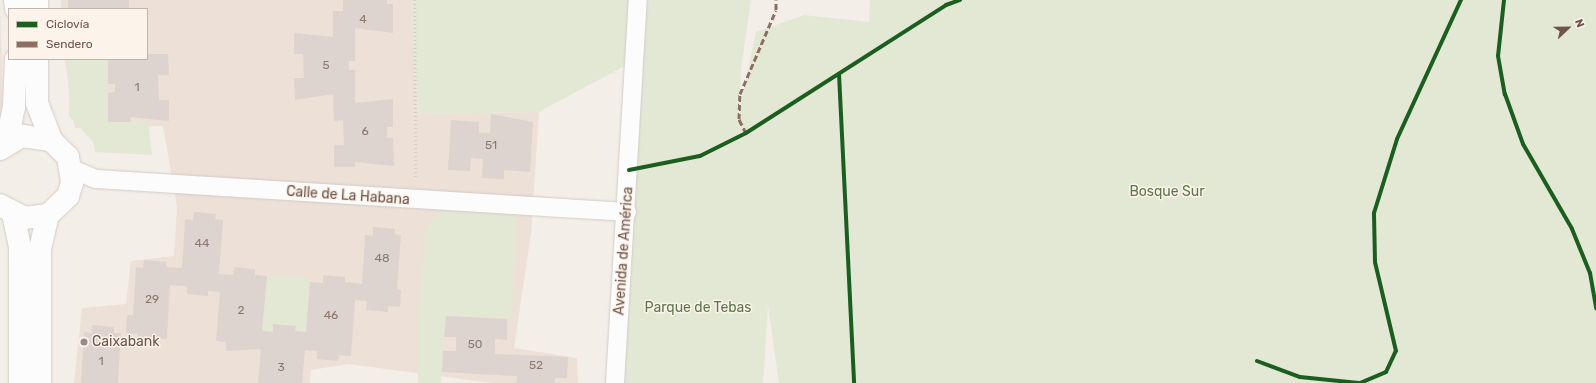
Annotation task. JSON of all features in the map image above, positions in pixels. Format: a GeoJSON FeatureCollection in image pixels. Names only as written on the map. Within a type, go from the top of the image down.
{"type":"FeatureCollection","features":[{"type":"Feature","properties":{"kind":"main road"},"geometry":{"type":"LineString","coordinates":[[4,145],[14,107],[16,60]]}},
{"type":"Feature","properties":{"kind":"main road"},"geometry":{"type":"LineString","coordinates":[[37,60],[37,104],[50,140]]}},
{"type":"Feature","properties":{"kind":"main road"},"geometry":{"type":"LineString","coordinates":[[4,145],[22,136],[50,140],[60,148],[72,169],[68,196],[48,215],[40,249],[40,383]]}},
{"type":"Feature","properties":{"kind":"main road"},"geometry":{"type":"LineString","coordinates":[[7,210],[25,218],[48,215]]}},
{"type":"Feature","properties":{"kind":"main road"},"geometry":{"type":"LineString","coordinates":[[7,210],[20,248],[20,383]]}},
{"type":"Feature","properties":{"kind":"street","name":"Avenida de América"},"geometry":{"type":"LineString","coordinates":[[616,383],[638,0]]}},
{"type":"Feature","properties":{"kind":"street","name":"Calle de La Habana"},"geometry":{"type":"LineString","coordinates":[[72,169],[96,179],[626,212]]}},
{"type":"Feature","properties":{"kind":"path"},"geometry":{"type":"LineString","coordinates":[[415,0],[416,200]]}},
{"type":"Feature","properties":{"kind":"shaded area"},"geometry":{"type":"Polygon","coordinates":[[[0,0],[3,113],[0,116],[0,0]]]}},
{"type":"Feature","properties":{"kind":"shaded area"},"geometry":{"type":"Polygon","coordinates":[[[61,0],[411,0],[418,114],[539,112],[531,233],[514,348],[577,358],[578,383],[492,383],[348,364],[311,370],[310,383],[74,383],[82,308],[126,304],[131,261],[174,256],[177,206],[163,126],[75,128],[65,60],[148,60],[148,8],[61,8],[61,0]]]}},
{"type":"Feature","properties":{"kind":"green space","name":"Bosque Sur"},"geometry":{"type":"Polygon","coordinates":[[[411,0],[751,0],[741,69],[739,113],[756,32],[804,15],[869,22],[870,0],[1596,0],[1596,383],[779,383],[768,306],[763,383],[623,383],[643,56],[539,112],[418,114],[411,0]]]}},
{"type":"Feature","properties":{"kind":"green space"},"geometry":{"type":"Polygon","coordinates":[[[68,60],[108,60],[108,122],[148,121],[152,155],[95,152],[93,142],[69,116],[68,60]]]}},
{"type":"Feature","properties":{"kind":"green space"},"geometry":{"type":"Polygon","coordinates":[[[442,210],[517,215],[512,315],[507,319],[446,316],[441,383],[418,383],[418,311],[426,228],[442,210]]]}},
{"type":"Feature","properties":{"kind":"green space"},"geometry":{"type":"Polygon","coordinates":[[[267,276],[309,277],[306,332],[295,331],[296,326],[273,325],[273,332],[262,331],[267,276]]]}},
{"type":"Feature","properties":{"kind":"building"},"geometry":{"type":"Polygon","coordinates":[[[68,0],[129,0],[129,8],[68,8],[68,0]]]}},
{"type":"Feature","properties":{"kind":"building"},"geometry":{"type":"Polygon","coordinates":[[[343,0],[387,0],[387,4],[393,4],[393,33],[355,28],[355,61],[349,61],[349,70],[355,70],[355,103],[393,99],[393,127],[387,127],[387,138],[393,138],[394,166],[355,162],[355,167],[334,167],[334,145],[344,145],[343,120],[334,121],[333,94],[295,100],[294,78],[304,78],[303,54],[294,54],[294,33],[333,37],[333,11],[343,11],[343,0]]]}},
{"type":"Feature","properties":{"kind":"building"},"geometry":{"type":"Polygon","coordinates":[[[148,54],[168,54],[169,75],[158,75],[159,100],[169,100],[169,121],[130,117],[131,122],[108,122],[108,93],[115,92],[115,84],[108,84],[108,60],[148,60],[148,54]]]}},
{"type":"Feature","properties":{"kind":"building"},"geometry":{"type":"Polygon","coordinates":[[[491,114],[533,122],[530,172],[504,170],[504,179],[482,178],[483,159],[471,158],[470,171],[448,170],[451,120],[479,122],[479,133],[490,133],[491,114]]]}},
{"type":"Feature","properties":{"kind":"building"},"geometry":{"type":"Polygon","coordinates":[[[194,212],[216,214],[215,219],[223,220],[219,274],[233,275],[234,267],[255,269],[255,275],[267,276],[262,331],[273,332],[273,324],[296,326],[295,331],[306,332],[310,282],[323,283],[323,275],[345,277],[345,282],[362,284],[365,235],[373,236],[373,227],[395,229],[395,234],[401,235],[397,289],[401,290],[400,307],[388,306],[388,312],[366,310],[367,301],[355,300],[351,356],[339,355],[338,361],[317,359],[317,351],[305,350],[302,383],[258,383],[261,349],[226,351],[226,342],[216,341],[220,292],[208,291],[208,296],[187,294],[187,286],[170,285],[167,339],[159,339],[159,345],[138,344],[138,334],[126,333],[127,315],[133,315],[136,267],[143,268],[144,260],[166,262],[166,267],[182,268],[185,219],[193,220],[194,212]]]}},
{"type":"Feature","properties":{"kind":"building"},"geometry":{"type":"Polygon","coordinates":[[[446,316],[507,319],[507,340],[495,339],[495,354],[568,357],[567,378],[555,378],[555,383],[516,383],[517,376],[442,372],[443,351],[456,351],[456,337],[444,337],[446,316]]]}},
{"type":"Feature","properties":{"kind":"building"},"geometry":{"type":"Polygon","coordinates":[[[92,325],[114,327],[114,333],[121,333],[118,383],[81,383],[84,332],[92,333],[92,325]]]}},
{"type":"Feature","properties":{"kind":"marked path"},"geometry":{"type":"LineString","coordinates":[[746,133],[739,119],[740,94],[776,10],[776,0]]}},
{"type":"Feature","properties":{"kind":"cycle path"},"geometry":{"type":"LineString","coordinates":[[629,170],[700,156],[746,133],[946,5],[960,0]]}},
{"type":"Feature","properties":{"kind":"cycle path"},"geometry":{"type":"LineString","coordinates":[[1360,383],[1386,372],[1396,351],[1375,262],[1374,213],[1397,139],[1461,0]]}},
{"type":"Feature","properties":{"kind":"cycle path"},"geometry":{"type":"LineString","coordinates":[[1504,0],[1498,56],[1505,94],[1523,144],[1572,229],[1590,273],[1596,308]]}},
{"type":"Feature","properties":{"kind":"cycle path"},"geometry":{"type":"LineString","coordinates":[[839,74],[854,383]]}},
{"type":"Feature","properties":{"kind":"cycle path"},"geometry":{"type":"LineString","coordinates":[[1257,361],[1300,377],[1359,383]]}},
{"type":"Feature","properties":{"kind":"place","name":"Caixabank"},"geometry":{"type":"Point","coordinates":[84,342]}},
{"type":"Feature","properties":{"kind":"park label","name":"Parque de Tebas"},"geometry":{"type":"Point","coordinates":[698,308]}}]}
